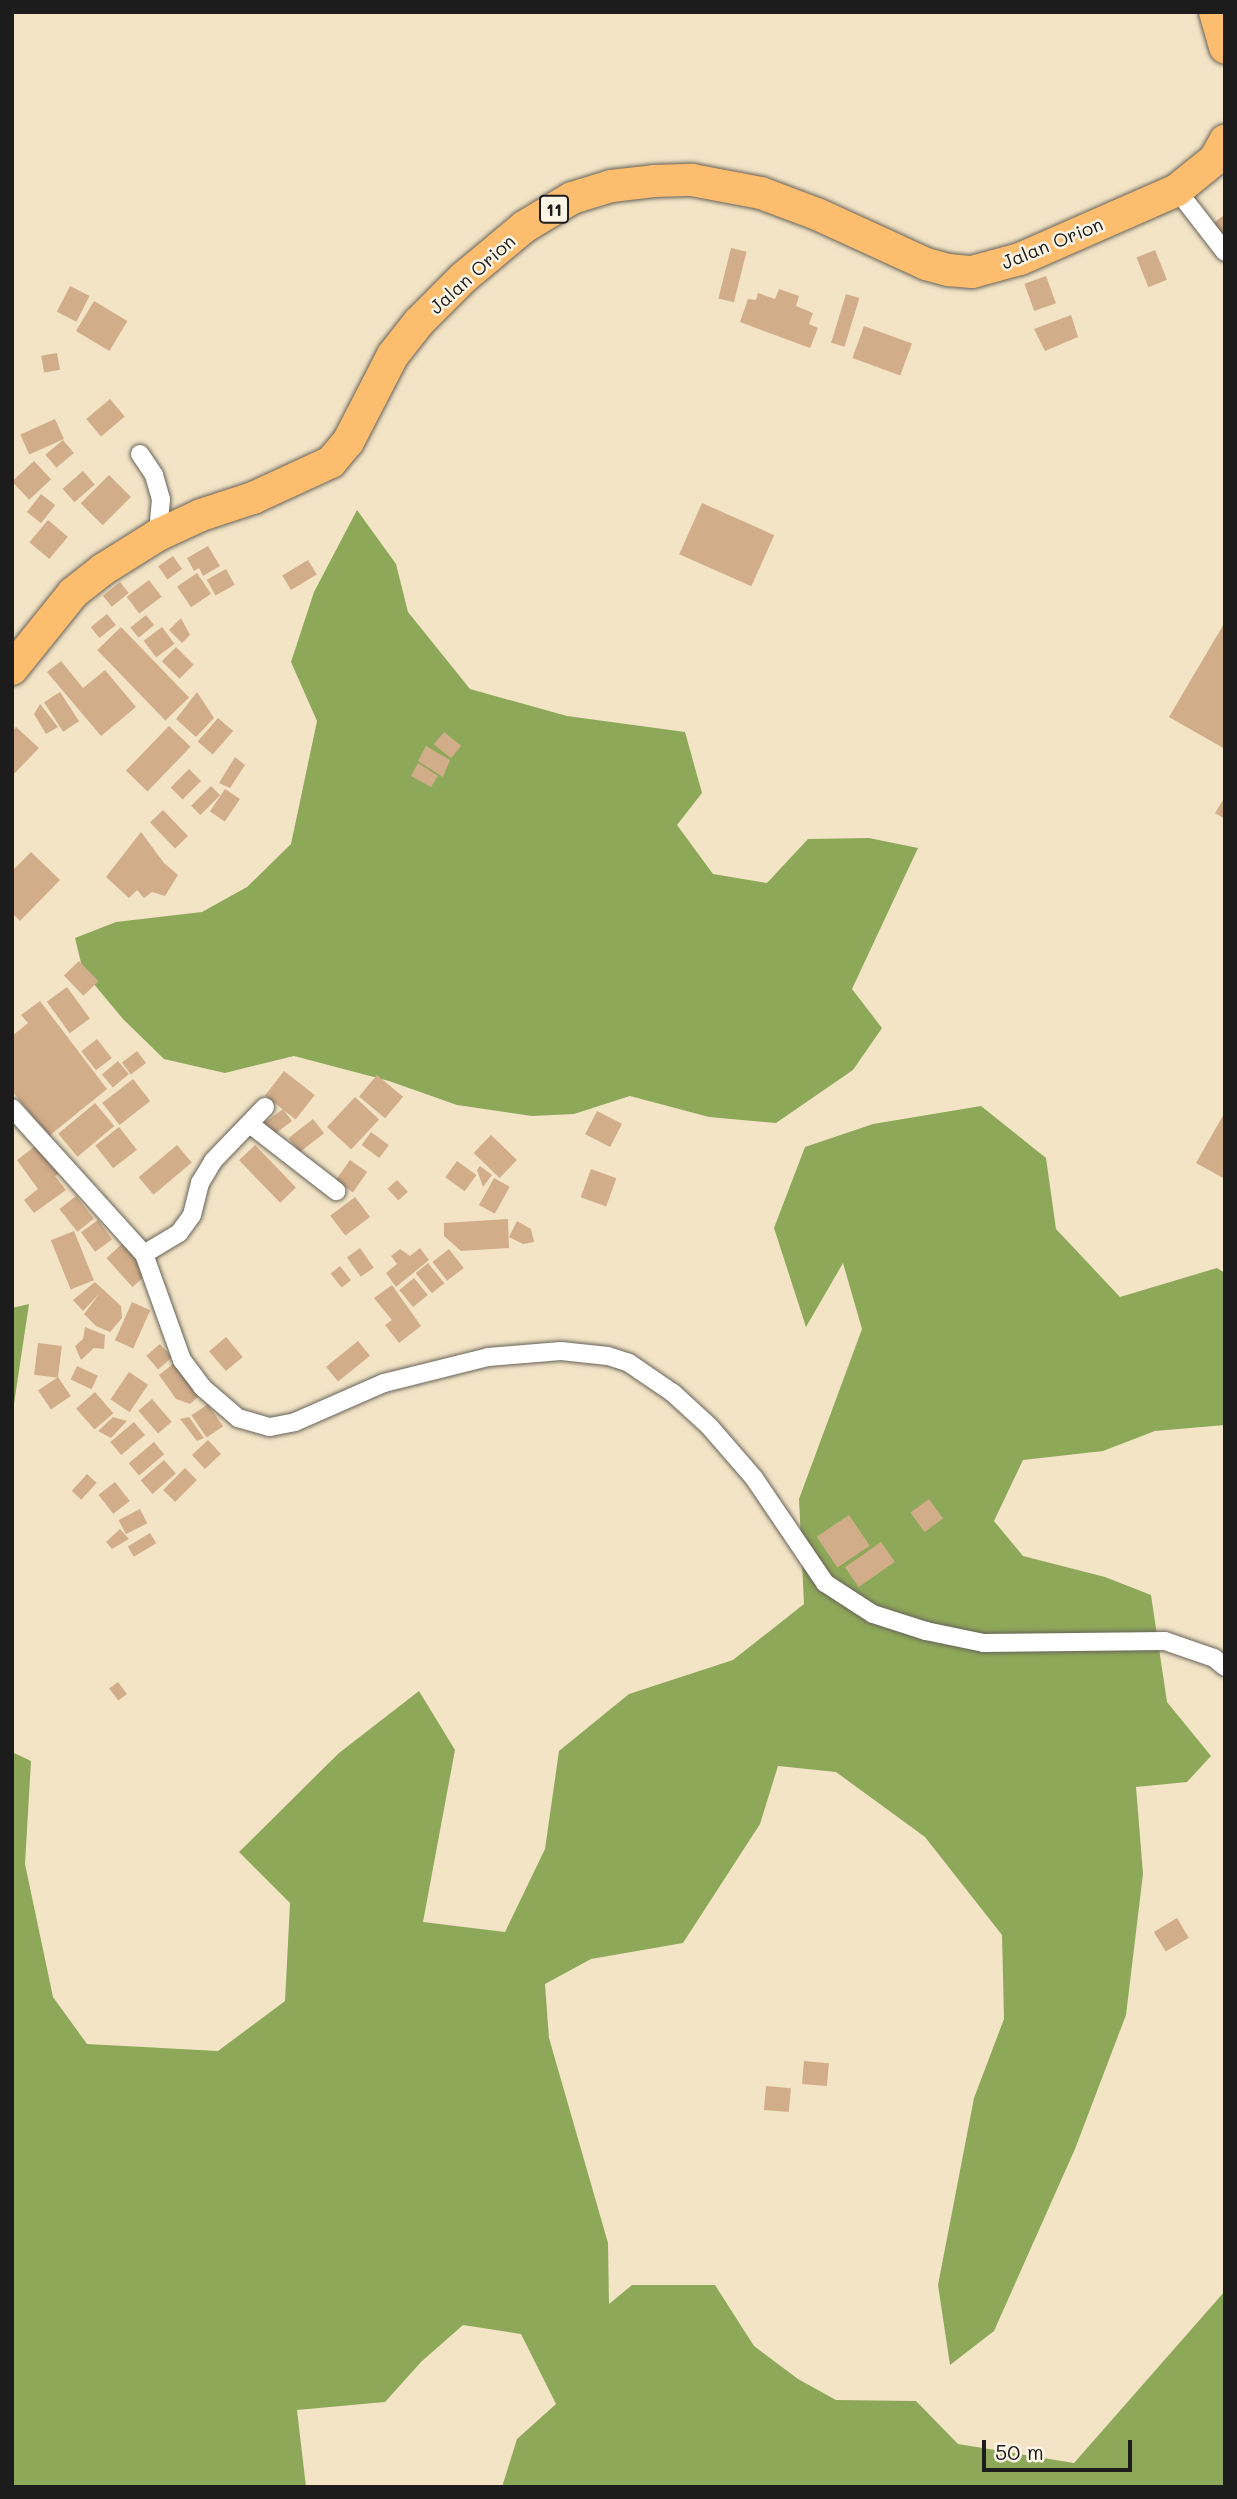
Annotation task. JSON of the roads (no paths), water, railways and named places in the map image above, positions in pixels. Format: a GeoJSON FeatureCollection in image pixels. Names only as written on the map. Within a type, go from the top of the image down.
{"type":"FeatureCollection","features":[{"type":"Feature","properties":{"kind":"highway"},"geometry":{"type":"LineString","coordinates":[[1215,12],[1225,48]]}},
{"type":"Feature","properties":{"kind":"highway","name":"Jalan Orion"},"geometry":{"type":"LineString","coordinates":[[12,669],[73,593],[102,570],[158,535],[201,515],[253,498],[331,462],[348,442],[393,355],[419,322],[463,278],[524,227],[572,198],[611,186],[692,180],[761,193],[817,214],[926,264],[972,272],[1020,259],[1177,190],[1215,159],[1225,141]]}},
{"type":"Feature","properties":{"kind":"street"},"geometry":{"type":"LineString","coordinates":[[1177,190],[1225,252]]}},
{"type":"Feature","properties":{"kind":"street"},"geometry":{"type":"LineString","coordinates":[[139,454],[154,475],[162,499],[158,535]]}},
{"type":"Feature","properties":{"kind":"street"},"geometry":{"type":"LineString","coordinates":[[144,1254],[179,1233],[192,1215],[200,1183],[213,1161],[251,1125],[265,1107]]}},
{"type":"Feature","properties":{"kind":"street"},"geometry":{"type":"LineString","coordinates":[[12,1108],[144,1254],[182,1360],[202,1387],[238,1418],[270,1427],[295,1422],[384,1383],[488,1357],[561,1351],[608,1356],[629,1363],[673,1393],[709,1426],[754,1478],[825,1583],[873,1614],[926,1631],[984,1643],[1165,1641],[1214,1658],[1225,1667]]}},
{"type":"Feature","properties":{"kind":"street"},"geometry":{"type":"LineString","coordinates":[[251,1125],[336,1191]]}}]}
